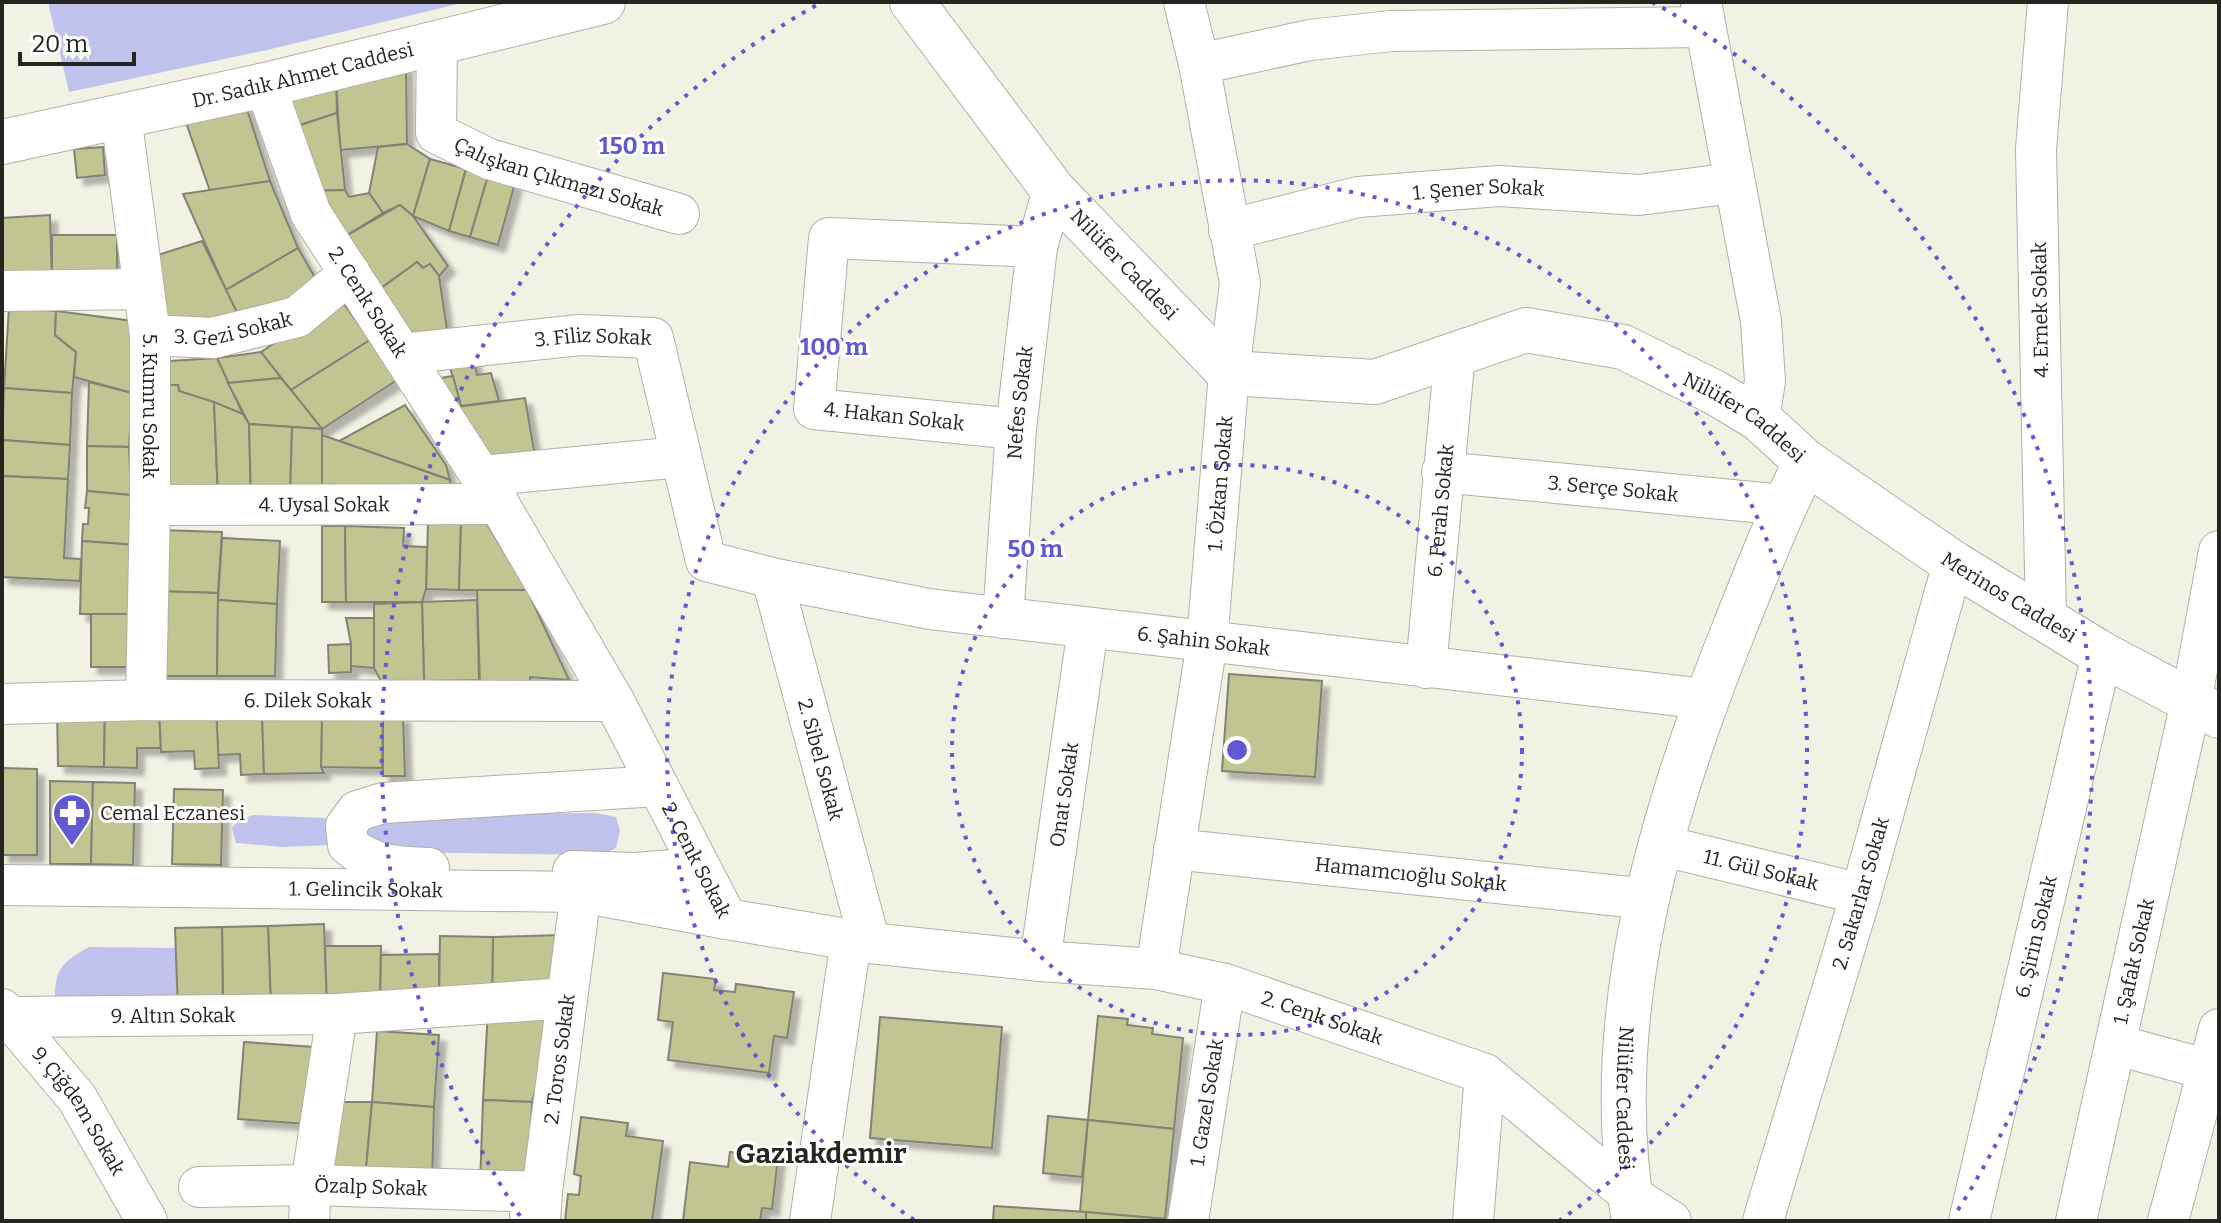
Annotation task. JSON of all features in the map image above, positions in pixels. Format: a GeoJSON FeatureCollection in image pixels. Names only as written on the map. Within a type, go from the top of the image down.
{"type":"FeatureCollection","features":[{"type":"Feature","properties":{"kind":"main road","name":"Dr. Sadık Ahmet Caddesi"},"geometry":{"type":"LineString","coordinates":[[2,142],[265,85],[603,2]]}},
{"type":"Feature","properties":{"kind":"main road","name":"Nilüfer Caddesi"},"geometry":{"type":"LineString","coordinates":[[912,2],[1053,190],[1229,373],[1375,382],[1526,330],[1623,347],[1714,392],[1759,419],[1806,462],[1784,505],[1706,699],[1660,845],[1636,947],[1623,1078],[1632,1208]]}},
{"type":"Feature","properties":{"kind":"main road","name":"Merinos Caddesi"},"geometry":{"type":"LineString","coordinates":[[1806,462],[1953,563],[2102,654],[2205,709]]}},
{"type":"Feature","properties":{"kind":"street","name":"1. Özkan Sokak"},"geometry":{"type":"LineString","coordinates":[[1156,969],[1207,642],[1229,373],[1240,283],[1199,64],[1184,2]]}},
{"type":"Feature","properties":{"kind":"street","name":"4. Ernek Sokak"},"geometry":{"type":"LineString","coordinates":[[2046,617],[2036,149],[2048,2]]}},
{"type":"Feature","properties":{"kind":"street"},"geometry":{"type":"LineString","coordinates":[[1199,64],[1310,40],[1391,31],[1703,14],[1765,351],[1765,381],[1759,419]]}},
{"type":"Feature","properties":{"kind":"street","name":"Çalışkan Çıkmazı Sokak"},"geometry":{"type":"LineString","coordinates":[[437,42],[436,133],[489,159],[679,214]]}},
{"type":"Feature","properties":{"kind":"street","name":"2. Cenk Sokak"},"geometry":{"type":"LineString","coordinates":[[265,85],[311,214],[490,490],[614,701],[727,919],[861,942],[1040,961],[1156,969],[1225,984],[1485,1074],[1632,1208],[1671,1221]]}},
{"type":"Feature","properties":{"kind":"street","name":"5. Kumru Sokak"},"geometry":{"type":"LineString","coordinates":[[121,116],[150,335],[146,700]]}},
{"type":"Feature","properties":{"kind":"street","name":"1. Şener Sokak"},"geometry":{"type":"LineString","coordinates":[[1229,230],[1358,197],[1499,186],[1639,195],[1734,183]]}},
{"type":"Feature","properties":{"kind":"street","name":"Nefes Sokak"},"geometry":{"type":"LineString","coordinates":[[1003,618],[1016,429],[1037,247],[1053,190]]}},
{"type":"Feature","properties":{"kind":"street","name":"4. Hakan Sokak"},"geometry":{"type":"LineString","coordinates":[[1016,429],[814,409],[829,238],[1037,247]]}},
{"type":"Feature","properties":{"kind":"street","name":"3. Gezi Sokak"},"geometry":{"type":"LineString","coordinates":[[150,335],[213,338],[297,317],[350,273]]}},
{"type":"Feature","properties":{"kind":"street"},"geometry":{"type":"LineString","coordinates":[[2,291],[143,289]]}},
{"type":"Feature","properties":{"kind":"street","name":"3. Filiz Sokak"},"geometry":{"type":"LineString","coordinates":[[402,354],[580,335],[653,338],[706,561]]}},
{"type":"Feature","properties":{"kind":"street","name":"6. Ferah Sokak"},"geometry":{"type":"LineString","coordinates":[[1426,668],[1455,353]]}},
{"type":"Feature","properties":{"kind":"street","name":"4. Uysal Sokak"},"geometry":{"type":"LineString","coordinates":[[150,505],[490,490],[680,457]]}},
{"type":"Feature","properties":{"kind":"street","name":"3. Serçe Sokak"},"geometry":{"type":"LineString","coordinates":[[1442,472],[1784,505]]}},
{"type":"Feature","properties":{"kind":"street","name":"1. Şafak Sokak"},"geometry":{"type":"LineString","coordinates":[[2076,1221],[2117,1045],[2205,709],[2219,551]]}},
{"type":"Feature","properties":{"kind":"street","name":"6. Şahin Sokak"},"geometry":{"type":"LineString","coordinates":[[706,561],[772,578],[929,609],[1706,699]]}},
{"type":"Feature","properties":{"kind":"street","name":"2. Sakarlar Sokak"},"geometry":{"type":"LineString","coordinates":[[1763,1221],[1861,894],[1953,563]]}},
{"type":"Feature","properties":{"kind":"street","name":"2. Sibel Sokak"},"geometry":{"type":"LineString","coordinates":[[772,578],[861,942]]}},
{"type":"Feature","properties":{"kind":"street","name":"Onat Sokak"},"geometry":{"type":"LineString","coordinates":[[1040,961],[1088,628]]}},
{"type":"Feature","properties":{"kind":"street","name":"6. Şirin Sokak"},"geometry":{"type":"LineString","coordinates":[[1969,1221],[2102,654]]}},
{"type":"Feature","properties":{"kind":"street","name":"6. Dilek Sokak"},"geometry":{"type":"LineString","coordinates":[[2,704],[146,700],[614,701]]}},
{"type":"Feature","properties":{"kind":"street"},"geometry":{"type":"LineString","coordinates":[[658,786],[383,803],[357,811],[346,826],[348,845],[363,857],[398,867],[635,873],[700,868]]}},
{"type":"Feature","properties":{"kind":"street","name":"11. Gül Sokak"},"geometry":{"type":"LineString","coordinates":[[1660,845],[1861,894]]}},
{"type":"Feature","properties":{"kind":"street","name":"Hamamcıoğlu Sokak"},"geometry":{"type":"LineString","coordinates":[[1174,849],[1648,899]]}},
{"type":"Feature","properties":{"kind":"street","name":"1. Gelincik Sokak"},"geometry":{"type":"LineString","coordinates":[[2,885],[581,892],[727,919]]}},
{"type":"Feature","properties":{"kind":"street","name":"2. Toros Sokak"},"geometry":{"type":"LineString","coordinates":[[536,1211],[581,892]]}},
{"type":"Feature","properties":{"kind":"street"},"geometry":{"type":"LineString","coordinates":[[810,1221],[861,942]]}},
{"type":"Feature","properties":{"kind":"street","name":"1. Gazel Sokak"},"geometry":{"type":"LineString","coordinates":[[1188,1221],[1225,984]]}},
{"type":"Feature","properties":{"kind":"street","name":"9. Altın Sokak"},"geometry":{"type":"LineString","coordinates":[[6,1013],[337,1014],[567,998]]}},
{"type":"Feature","properties":{"kind":"street","name":"9. Çiğdem Sokak"},"geometry":{"type":"LineString","coordinates":[[6,1013],[77,1098],[147,1221]]}},
{"type":"Feature","properties":{"kind":"street"},"geometry":{"type":"LineString","coordinates":[[310,1203],[337,1014]]}},
{"type":"Feature","properties":{"kind":"street"},"geometry":{"type":"LineString","coordinates":[[2168,1221],[2219,1029]]}},
{"type":"Feature","properties":{"kind":"street"},"geometry":{"type":"LineString","coordinates":[[2117,1045],[2209,1070]]}},
{"type":"Feature","properties":{"kind":"street"},"geometry":{"type":"LineString","coordinates":[[1473,1221],[1485,1074]]}},
{"type":"Feature","properties":{"kind":"street","name":"Özalp Sokak"},"geometry":{"type":"LineString","coordinates":[[199,1187],[310,1203],[536,1211]]}},
{"type":"Feature","properties":{"kind":"shaded area"},"geometry":{"type":"Polygon","coordinates":[[[48,2],[466,2],[267,50],[69,92],[48,2]]]}},
{"type":"Feature","properties":{"kind":"shaded area"},"geometry":{"type":"Polygon","coordinates":[[[596,813],[616,817],[620,831],[616,848],[602,855],[388,852],[368,848],[361,819],[375,814],[596,813]]]}},
{"type":"Feature","properties":{"kind":"shaded area"},"geometry":{"type":"Polygon","coordinates":[[[253,815],[325,818],[333,831],[329,845],[282,847],[236,843],[232,828],[238,821],[253,815]]]}},
{"type":"Feature","properties":{"kind":"shaded area"},"geometry":{"type":"Polygon","coordinates":[[[89,947],[176,948],[178,1011],[55,1002],[58,974],[66,962],[89,947]]]}},
{"type":"Feature","properties":{"kind":"building"},"geometry":{"type":"Polygon","coordinates":[[[406,65],[407,144],[340,150],[336,78],[406,65]]]}},
{"type":"Feature","properties":{"kind":"building"},"geometry":{"type":"Polygon","coordinates":[[[336,78],[337,113],[285,130],[274,93],[336,78]]]}},
{"type":"Feature","properties":{"kind":"building"},"geometry":{"type":"Polygon","coordinates":[[[244,100],[270,181],[210,191],[183,114],[244,100]]]}},
{"type":"Feature","properties":{"kind":"building"},"geometry":{"type":"Polygon","coordinates":[[[337,113],[345,190],[306,191],[285,130],[337,113]]]}},
{"type":"Feature","properties":{"kind":"building"},"geometry":{"type":"Polygon","coordinates":[[[407,144],[430,159],[413,216],[400,205],[383,213],[369,193],[378,147],[407,144]]]}},
{"type":"Feature","properties":{"kind":"building"},"geometry":{"type":"Polygon","coordinates":[[[103,147],[105,175],[77,178],[74,149],[103,147]]]}},
{"type":"Feature","properties":{"kind":"building"},"geometry":{"type":"Polygon","coordinates":[[[430,159],[466,169],[449,231],[413,216],[430,159]]]}},
{"type":"Feature","properties":{"kind":"building"},"geometry":{"type":"Polygon","coordinates":[[[466,169],[488,176],[470,237],[449,231],[466,169]]]}},
{"type":"Feature","properties":{"kind":"building"},"geometry":{"type":"Polygon","coordinates":[[[488,176],[515,183],[498,245],[470,237],[488,176]]]}},
{"type":"Feature","properties":{"kind":"building"},"geometry":{"type":"Polygon","coordinates":[[[270,181],[298,248],[226,290],[183,194],[270,181]]]}},
{"type":"Feature","properties":{"kind":"building"},"geometry":{"type":"Polygon","coordinates":[[[345,190],[349,197],[369,193],[383,213],[334,243],[306,191],[345,190]]]}},
{"type":"Feature","properties":{"kind":"building"},"geometry":{"type":"Polygon","coordinates":[[[400,205],[413,216],[448,266],[439,276],[430,264],[423,268],[417,262],[369,297],[334,243],[400,205]]]}},
{"type":"Feature","properties":{"kind":"building"},"geometry":{"type":"Polygon","coordinates":[[[50,215],[52,283],[2,282],[2,218],[50,215]]]}},
{"type":"Feature","properties":{"kind":"building"},"geometry":{"type":"Polygon","coordinates":[[[52,235],[117,235],[117,283],[52,283],[52,235]]]}},
{"type":"Feature","properties":{"kind":"building"},"geometry":{"type":"Polygon","coordinates":[[[202,241],[244,326],[154,329],[142,260],[202,241]]]}},
{"type":"Feature","properties":{"kind":"building"},"geometry":{"type":"Polygon","coordinates":[[[298,248],[318,283],[244,326],[226,290],[298,248]]]}},
{"type":"Feature","properties":{"kind":"building"},"geometry":{"type":"Polygon","coordinates":[[[417,262],[423,268],[430,264],[439,276],[448,336],[402,349],[369,297],[417,262]]]}},
{"type":"Feature","properties":{"kind":"building"},"geometry":{"type":"Polygon","coordinates":[[[341,300],[370,340],[291,390],[261,352],[341,300]]]}},
{"type":"Feature","properties":{"kind":"building"},"geometry":{"type":"Polygon","coordinates":[[[9,307],[56,311],[55,335],[76,352],[72,393],[4,388],[9,307]]]}},
{"type":"Feature","properties":{"kind":"building"},"geometry":{"type":"Polygon","coordinates":[[[56,311],[133,321],[132,393],[74,377],[76,352],[55,335],[56,311]]]}},
{"type":"Feature","properties":{"kind":"building"},"geometry":{"type":"Polygon","coordinates":[[[370,340],[397,380],[322,429],[291,390],[370,340]]]}},
{"type":"Feature","properties":{"kind":"building"},"geometry":{"type":"Polygon","coordinates":[[[472,351],[477,375],[491,373],[499,401],[461,406],[446,353],[472,351]]]}},
{"type":"Feature","properties":{"kind":"building"},"geometry":{"type":"Polygon","coordinates":[[[261,352],[281,378],[228,383],[217,358],[261,352]]]}},
{"type":"Feature","properties":{"kind":"building"},"geometry":{"type":"Polygon","coordinates":[[[217,358],[243,414],[179,391],[178,385],[154,385],[154,362],[217,358]]]}},
{"type":"Feature","properties":{"kind":"building"},"geometry":{"type":"Polygon","coordinates":[[[453,376],[461,406],[441,409],[423,381],[453,376]]]}},
{"type":"Feature","properties":{"kind":"building"},"geometry":{"type":"Polygon","coordinates":[[[281,378],[322,429],[249,424],[228,383],[281,378]]]}},
{"type":"Feature","properties":{"kind":"building"},"geometry":{"type":"Polygon","coordinates":[[[89,382],[132,393],[129,447],[87,446],[89,382]]]}},
{"type":"Feature","properties":{"kind":"building"},"geometry":{"type":"Polygon","coordinates":[[[154,385],[178,385],[179,391],[214,402],[218,497],[155,496],[154,385]]]}},
{"type":"Feature","properties":{"kind":"building"},"geometry":{"type":"Polygon","coordinates":[[[4,388],[72,393],[70,445],[2,440],[4,388]]]}},
{"type":"Feature","properties":{"kind":"building"},"geometry":{"type":"Polygon","coordinates":[[[525,398],[536,462],[481,467],[441,409],[525,398]]]}},
{"type":"Feature","properties":{"kind":"building"},"geometry":{"type":"Polygon","coordinates":[[[214,402],[243,414],[249,424],[251,498],[218,497],[214,402]]]}},
{"type":"Feature","properties":{"kind":"building"},"geometry":{"type":"Polygon","coordinates":[[[405,405],[446,465],[450,480],[339,441],[405,405]]]}},
{"type":"Feature","properties":{"kind":"building"},"geometry":{"type":"Polygon","coordinates":[[[249,424],[292,427],[290,500],[251,498],[249,424]]]}},
{"type":"Feature","properties":{"kind":"building"},"geometry":{"type":"Polygon","coordinates":[[[292,427],[322,429],[322,500],[290,500],[292,427]]]}},
{"type":"Feature","properties":{"kind":"building"},"geometry":{"type":"Polygon","coordinates":[[[322,435],[450,480],[450,499],[322,500],[322,435]]]}},
{"type":"Feature","properties":{"kind":"building"},"geometry":{"type":"Polygon","coordinates":[[[2,440],[70,445],[68,479],[2,476],[2,440]]]}},
{"type":"Feature","properties":{"kind":"building"},"geometry":{"type":"Polygon","coordinates":[[[87,446],[129,447],[131,495],[87,491],[87,446]]]}},
{"type":"Feature","properties":{"kind":"building"},"geometry":{"type":"Polygon","coordinates":[[[2,476],[68,479],[64,558],[81,559],[80,581],[2,577],[2,476]]]}},
{"type":"Feature","properties":{"kind":"building"},"geometry":{"type":"Polygon","coordinates":[[[87,491],[131,495],[136,545],[82,541],[83,524],[88,524],[89,508],[85,508],[87,491]]]}},
{"type":"Feature","properties":{"kind":"building"},"geometry":{"type":"Polygon","coordinates":[[[428,523],[461,524],[459,590],[426,589],[428,523]]]}},
{"type":"Feature","properties":{"kind":"building"},"geometry":{"type":"Polygon","coordinates":[[[461,524],[487,524],[527,590],[459,590],[461,524]]]}},
{"type":"Feature","properties":{"kind":"building"},"geometry":{"type":"Polygon","coordinates":[[[322,526],[345,526],[346,602],[322,602],[322,526]]]}},
{"type":"Feature","properties":{"kind":"building"},"geometry":{"type":"Polygon","coordinates":[[[345,526],[404,528],[403,546],[427,547],[426,589],[422,602],[346,602],[345,526]]]}},
{"type":"Feature","properties":{"kind":"building"},"geometry":{"type":"Polygon","coordinates":[[[159,530],[222,532],[218,593],[155,591],[159,530]]]}},
{"type":"Feature","properties":{"kind":"building"},"geometry":{"type":"Polygon","coordinates":[[[222,538],[280,541],[277,604],[218,600],[222,538]]]}},
{"type":"Feature","properties":{"kind":"building"},"geometry":{"type":"Polygon","coordinates":[[[82,541],[136,545],[139,614],[80,614],[82,541]]]}},
{"type":"Feature","properties":{"kind":"building"},"geometry":{"type":"Polygon","coordinates":[[[477,590],[527,590],[569,680],[530,677],[530,683],[480,685],[477,590]]]}},
{"type":"Feature","properties":{"kind":"building"},"geometry":{"type":"Polygon","coordinates":[[[155,591],[218,593],[217,676],[155,676],[155,591]]]}},
{"type":"Feature","properties":{"kind":"building"},"geometry":{"type":"Polygon","coordinates":[[[218,600],[277,604],[275,676],[217,676],[218,600]]]}},
{"type":"Feature","properties":{"kind":"building"},"geometry":{"type":"Polygon","coordinates":[[[477,600],[479,680],[424,681],[422,602],[477,600]]]}},
{"type":"Feature","properties":{"kind":"building"},"geometry":{"type":"Polygon","coordinates":[[[422,602],[424,681],[381,681],[374,668],[374,604],[422,602]]]}},
{"type":"Feature","properties":{"kind":"building"},"geometry":{"type":"Polygon","coordinates":[[[91,614],[139,614],[138,667],[91,667],[91,614]]]}},
{"type":"Feature","properties":{"kind":"building"},"geometry":{"type":"Polygon","coordinates":[[[346,618],[374,618],[374,668],[351,666],[346,618]]]}},
{"type":"Feature","properties":{"kind":"building"},"geometry":{"type":"Polygon","coordinates":[[[351,644],[351,672],[329,673],[328,645],[351,644]]]}},
{"type":"Feature","properties":{"kind":"building"},"geometry":{"type":"Polygon","coordinates":[[[1229,674],[1322,681],[1315,777],[1222,771],[1229,674]]]}},
{"type":"Feature","properties":{"kind":"building"},"geometry":{"type":"Polygon","coordinates":[[[105,706],[104,767],[58,766],[57,707],[105,706]]]}},
{"type":"Feature","properties":{"kind":"building"},"geometry":{"type":"Polygon","coordinates":[[[105,706],[159,707],[161,748],[137,748],[137,768],[104,767],[105,706]]]}},
{"type":"Feature","properties":{"kind":"building"},"geometry":{"type":"Polygon","coordinates":[[[262,706],[264,774],[241,775],[240,754],[218,755],[216,708],[262,706]]]}},
{"type":"Feature","properties":{"kind":"building"},"geometry":{"type":"Polygon","coordinates":[[[159,707],[216,708],[219,768],[195,769],[194,751],[161,752],[159,707]]]}},
{"type":"Feature","properties":{"kind":"building"},"geometry":{"type":"Polygon","coordinates":[[[322,708],[383,709],[382,768],[321,767],[322,708]]]}},
{"type":"Feature","properties":{"kind":"building"},"geometry":{"type":"Polygon","coordinates":[[[322,712],[321,767],[324,773],[264,774],[262,714],[322,712]]]}},
{"type":"Feature","properties":{"kind":"building"},"geometry":{"type":"Polygon","coordinates":[[[403,715],[405,776],[383,776],[383,716],[403,715]]]}},
{"type":"Feature","properties":{"kind":"building"},"geometry":{"type":"Polygon","coordinates":[[[2,768],[37,769],[37,855],[2,855],[2,768]]]}},
{"type":"Feature","properties":{"kind":"building"},"geometry":{"type":"Polygon","coordinates":[[[50,781],[93,782],[91,864],[50,864],[50,781]]]}},
{"type":"Feature","properties":{"kind":"building"},"geometry":{"type":"Polygon","coordinates":[[[93,782],[135,783],[133,865],[91,864],[93,782]]]}},
{"type":"Feature","properties":{"kind":"building"},"geometry":{"type":"Polygon","coordinates":[[[174,789],[223,790],[221,865],[172,864],[174,789]]]}},
{"type":"Feature","properties":{"kind":"building"},"geometry":{"type":"Polygon","coordinates":[[[324,924],[327,1007],[271,1009],[268,926],[324,924]]]}},
{"type":"Feature","properties":{"kind":"building"},"geometry":{"type":"Polygon","coordinates":[[[268,926],[271,1009],[223,1011],[222,927],[268,926]]]}},
{"type":"Feature","properties":{"kind":"building"},"geometry":{"type":"Polygon","coordinates":[[[222,927],[223,1011],[178,1011],[175,928],[222,927]]]}},
{"type":"Feature","properties":{"kind":"building"},"geometry":{"type":"Polygon","coordinates":[[[561,935],[560,992],[492,995],[493,937],[561,935]]]}},
{"type":"Feature","properties":{"kind":"building"},"geometry":{"type":"Polygon","coordinates":[[[440,936],[493,937],[492,995],[439,999],[440,936]]]}},
{"type":"Feature","properties":{"kind":"building"},"geometry":{"type":"Polygon","coordinates":[[[325,946],[381,946],[380,1003],[327,1007],[325,946]]]}},
{"type":"Feature","properties":{"kind":"building"},"geometry":{"type":"Polygon","coordinates":[[[439,954],[439,999],[380,1003],[381,955],[439,954]]]}},
{"type":"Feature","properties":{"kind":"building"},"geometry":{"type":"Polygon","coordinates":[[[663,973],[716,979],[714,990],[735,992],[736,984],[794,992],[787,1038],[774,1036],[769,1073],[668,1060],[673,1022],[658,1020],[663,973]]]}},
{"type":"Feature","properties":{"kind":"building"},"geometry":{"type":"Polygon","coordinates":[[[488,1009],[556,1012],[532,1102],[483,1100],[488,1009]]]}},
{"type":"Feature","properties":{"kind":"building"},"geometry":{"type":"Polygon","coordinates":[[[1098,1016],[1128,1019],[1127,1025],[1153,1028],[1152,1034],[1183,1038],[1174,1129],[1088,1120],[1098,1016]]]}},
{"type":"Feature","properties":{"kind":"building"},"geometry":{"type":"Polygon","coordinates":[[[880,1017],[1002,1027],[992,1148],[870,1138],[880,1017]]]}},
{"type":"Feature","properties":{"kind":"building"},"geometry":{"type":"Polygon","coordinates":[[[377,1031],[439,1035],[434,1107],[372,1102],[377,1031]]]}},
{"type":"Feature","properties":{"kind":"building"},"geometry":{"type":"Polygon","coordinates":[[[244,1042],[314,1047],[308,1124],[238,1119],[244,1042]]]}},
{"type":"Feature","properties":{"kind":"building"},"geometry":{"type":"Polygon","coordinates":[[[483,1100],[532,1102],[529,1187],[480,1185],[483,1100]]]}},
{"type":"Feature","properties":{"kind":"building"},"geometry":{"type":"Polygon","coordinates":[[[328,1102],[372,1102],[366,1169],[319,1171],[328,1102]]]}},
{"type":"Feature","properties":{"kind":"building"},"geometry":{"type":"Polygon","coordinates":[[[372,1102],[434,1107],[432,1184],[366,1169],[372,1102]]]}},
{"type":"Feature","properties":{"kind":"building"},"geometry":{"type":"Polygon","coordinates":[[[1048,1116],[1088,1120],[1082,1177],[1043,1173],[1048,1116]]]}},
{"type":"Feature","properties":{"kind":"building"},"geometry":{"type":"Polygon","coordinates":[[[581,1117],[628,1123],[626,1136],[663,1141],[652,1221],[565,1221],[568,1194],[579,1195],[581,1176],[574,1174],[581,1117]]]}},
{"type":"Feature","properties":{"kind":"building"},"geometry":{"type":"Polygon","coordinates":[[[1088,1120],[1174,1129],[1165,1219],[1080,1212],[1088,1120]]]}},
{"type":"Feature","properties":{"kind":"building"},"geometry":{"type":"Polygon","coordinates":[[[730,1152],[778,1157],[772,1209],[762,1208],[760,1221],[683,1221],[690,1162],[728,1167],[730,1152]]]}},
{"type":"Feature","properties":{"kind":"building"},"geometry":{"type":"Polygon","coordinates":[[[994,1206],[1086,1212],[1086,1221],[993,1221],[994,1206]]]}},
{"type":"Feature","properties":{"kind":"building"},"geometry":{"type":"Polygon","coordinates":[[[1086,1212],[1165,1219],[1165,1221],[1086,1221],[1086,1212]]]}},
{"type":"Feature","properties":{"kind":"place","name":"Cemal Eczanesi"},"geometry":{"type":"Point","coordinates":[72,847]}},
{"type":"Feature","properties":{"kind":"district","name":"Gaziakdemir"},"geometry":{"type":"Point","coordinates":[821,1153]}}]}
